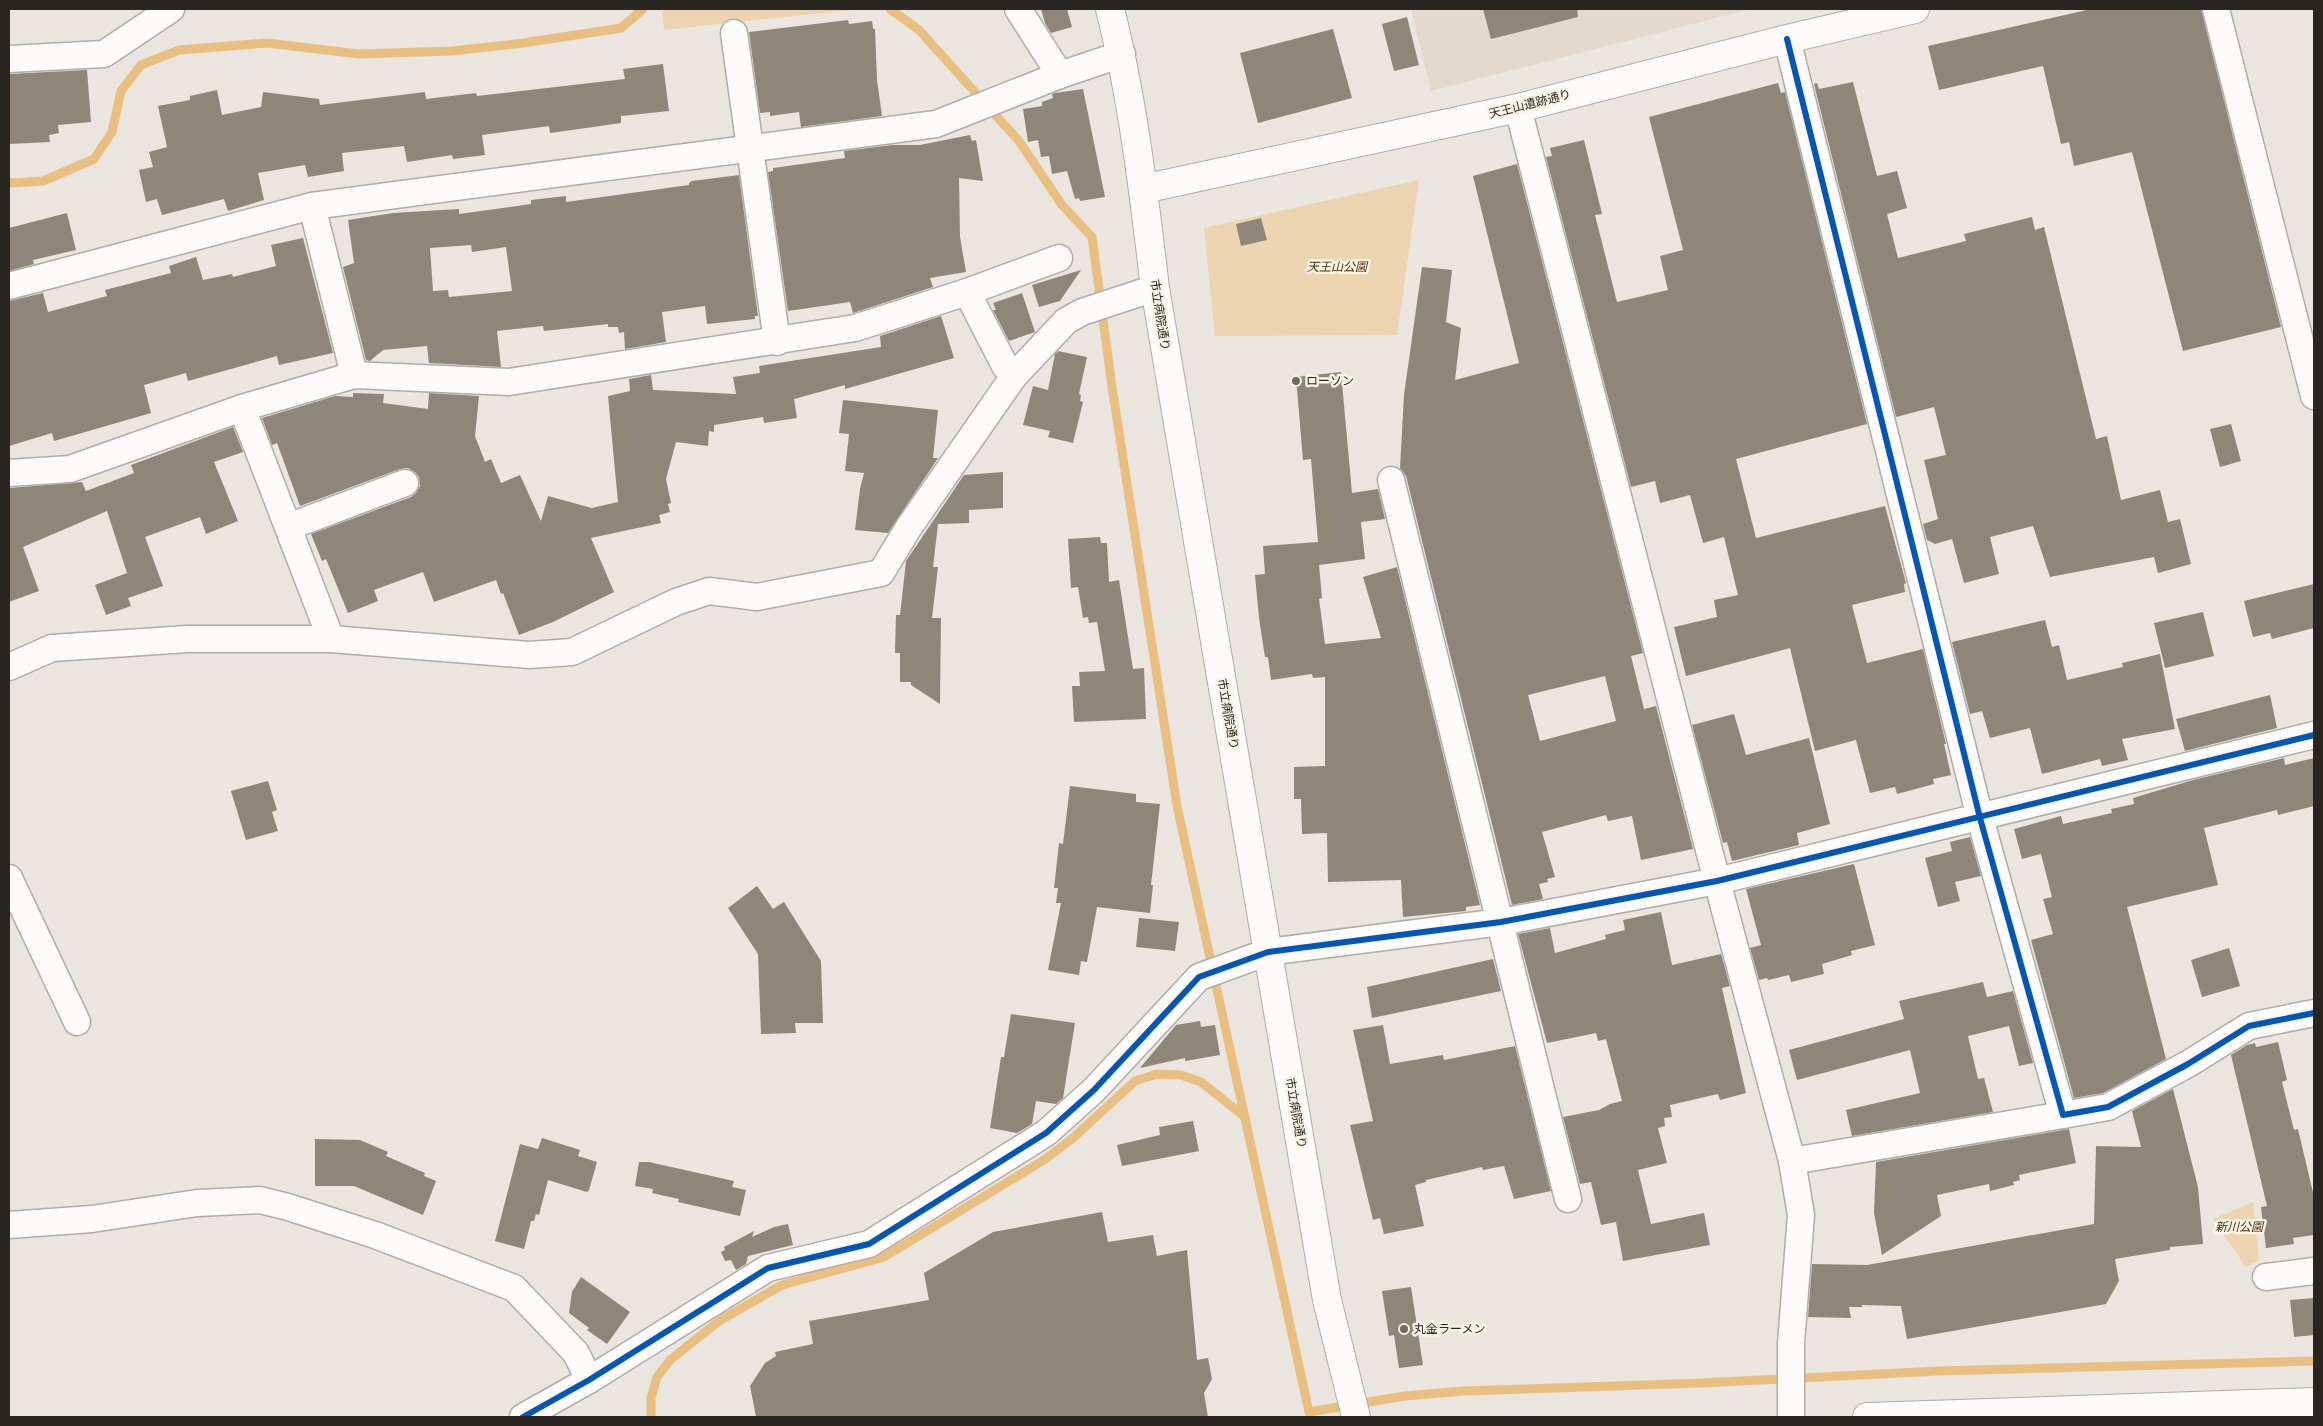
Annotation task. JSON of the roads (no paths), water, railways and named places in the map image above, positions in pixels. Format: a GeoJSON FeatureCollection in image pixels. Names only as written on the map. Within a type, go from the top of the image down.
{"type":"FeatureCollection","features":[{"type":"Feature","properties":{"kind":"main road","name":"市立病院通り"},"geometry":{"type":"LineString","coordinates":[[1110,9],[1122,54],[1143,189],[1155,288],[1327,1300],[1356,1417]]}},
{"type":"Feature","properties":{"kind":"main road","name":"天王山遺跡通り"},"geometry":{"type":"LineString","coordinates":[[1143,189],[1518,108],[1787,39],[1915,9]]}},
{"type":"Feature","properties":{"kind":"main road"},"geometry":{"type":"LineString","coordinates":[[1867,1417],[2314,1402]]}},
{"type":"Feature","properties":{"kind":"street"},"geometry":{"type":"LineString","coordinates":[[9,59],[104,54],[171,9]]}},
{"type":"Feature","properties":{"kind":"street"},"geometry":{"type":"LineString","coordinates":[[1018,9],[1060,75]]}},
{"type":"Feature","properties":{"kind":"street"},"geometry":{"type":"LineString","coordinates":[[2216,9],[2314,396]]}},
{"type":"Feature","properties":{"kind":"street"},"geometry":{"type":"LineString","coordinates":[[734,33],[777,342]]}},
{"type":"Feature","properties":{"kind":"street"},"geometry":{"type":"LineString","coordinates":[[1787,39],[1980,818],[2063,1115]]}},
{"type":"Feature","properties":{"kind":"street"},"geometry":{"type":"LineString","coordinates":[[9,286],[312,206],[936,124],[1060,75],[1122,54]]}},
{"type":"Feature","properties":{"kind":"street"},"geometry":{"type":"LineString","coordinates":[[1518,108],[1717,881],[1792,1161],[1801,1215],[1792,1343],[1791,1417]]}},
{"type":"Feature","properties":{"kind":"street"},"geometry":{"type":"LineString","coordinates":[[312,206],[354,375]]}},
{"type":"Feature","properties":{"kind":"street"},"geometry":{"type":"LineString","coordinates":[[9,474],[70,469],[242,408],[354,375],[509,382],[777,342],[855,328],[967,292],[1059,258]]}},
{"type":"Feature","properties":{"kind":"street"},"geometry":{"type":"LineString","coordinates":[[9,667],[52,648],[188,639],[331,639],[529,655],[572,652],[676,602],[709,592],[757,597],[881,573],[909,527],[1014,376],[1066,321],[1082,312],[1155,288]]}},
{"type":"Feature","properties":{"kind":"street"},"geometry":{"type":"LineString","coordinates":[[967,292],[1005,366],[1014,376]]}},
{"type":"Feature","properties":{"kind":"street"},"geometry":{"type":"LineString","coordinates":[[242,408],[331,639]]}},
{"type":"Feature","properties":{"kind":"street"},"geometry":{"type":"LineString","coordinates":[[1391,480],[1568,1199]]}},
{"type":"Feature","properties":{"kind":"street"},"geometry":{"type":"LineString","coordinates":[[288,527],[405,483]]}},
{"type":"Feature","properties":{"kind":"street"},"geometry":{"type":"LineString","coordinates":[[523,1417],[588,1380],[768,1268],[869,1244],[1046,1133],[1094,1090],[1199,977],[1268,952],[1501,922],[1717,881],[1980,818],[2314,734]]}},
{"type":"Feature","properties":{"kind":"street"},"geometry":{"type":"LineString","coordinates":[[9,878],[77,1022]]}},
{"type":"Feature","properties":{"kind":"street"},"geometry":{"type":"LineString","coordinates":[[1792,1161],[2108,1107],[2188,1064],[2249,1026],[2314,1013]]}},
{"type":"Feature","properties":{"kind":"street"},"geometry":{"type":"LineString","coordinates":[[9,1226],[92,1219],[197,1203],[260,1200],[288,1207],[375,1235],[514,1288],[576,1353],[588,1380]]}},
{"type":"Feature","properties":{"kind":"street"},"geometry":{"type":"LineString","coordinates":[[2266,1277],[2314,1271]]}},
{"type":"Feature","properties":{"kind":"waterway"},"geometry":{"type":"LineString","coordinates":[[9,182],[43,181],[94,159],[112,132],[121,91],[141,65],[179,50],[267,43],[359,54],[452,51],[523,43],[621,28],[643,9]]}},
{"type":"Feature","properties":{"kind":"waterway"},"geometry":{"type":"LineString","coordinates":[[890,9],[919,30],[1019,141],[1062,205],[1092,237],[1112,387],[1177,806],[1309,1412],[1405,1396],[1463,1391],[1702,1383],[1938,1371],[2314,1361]]}},
{"type":"Feature","properties":{"kind":"waterway"},"geometry":{"type":"LineString","coordinates":[[651,1417],[651,1398],[657,1377],[670,1360],[719,1321],[782,1285],[884,1257],[1044,1160],[1073,1138],[1135,1081],[1157,1074],[1181,1075],[1201,1082],[1245,1117]]}},
{"type":"Feature","properties":{"kind":"place","name":"ローソン"},"geometry":{"type":"Point","coordinates":[1296,381]}},
{"type":"Feature","properties":{"kind":"place","name":"丸金ラーメン"},"geometry":{"type":"Point","coordinates":[1404,1329]}},
{"type":"Feature","properties":{"kind":"park label","name":"天王山公園"},"geometry":{"type":"Point","coordinates":[1337,267]}},
{"type":"Feature","properties":{"kind":"park label","name":"新川公園"},"geometry":{"type":"Point","coordinates":[2239,1227]}}]}
